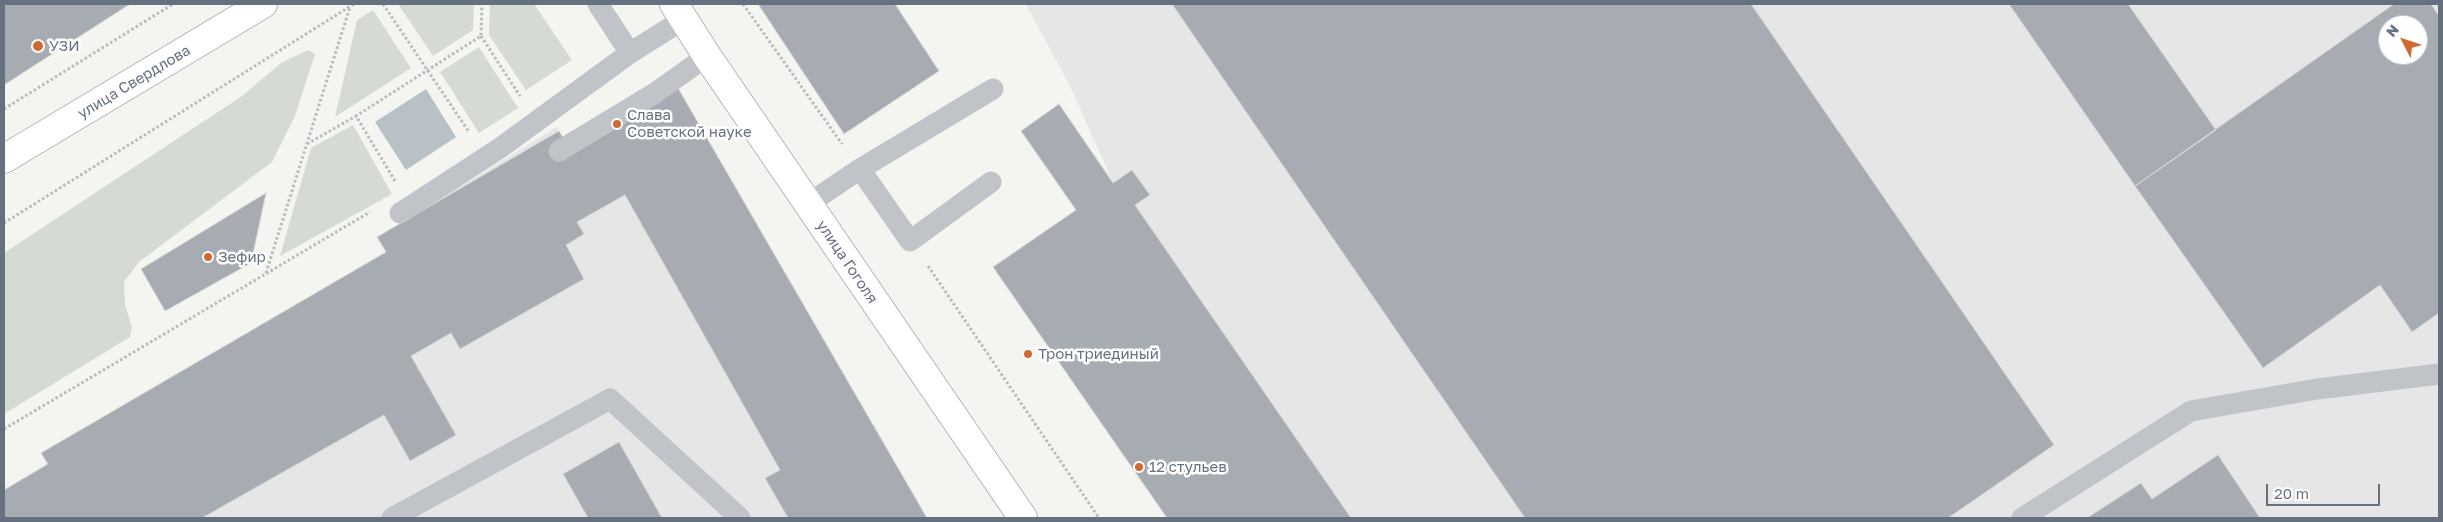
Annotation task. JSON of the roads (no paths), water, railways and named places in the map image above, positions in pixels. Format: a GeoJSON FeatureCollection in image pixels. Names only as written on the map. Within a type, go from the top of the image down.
{"type":"FeatureCollection","features":[{"type":"Feature","properties":{"kind":"main road","name":"улица Свердлова"},"geometry":{"type":"LineString","coordinates":[[4,159],[263,4]]}},
{"type":"Feature","properties":{"kind":"main road","name":"улица Гоголя"},"geometry":{"type":"LineString","coordinates":[[679,11],[707,56],[1023,518]]}},
{"type":"Feature","properties":{"kind":"lane"},"geometry":{"type":"LineString","coordinates":[[598,4],[630,53]]}},
{"type":"Feature","properties":{"kind":"lane"},"geometry":{"type":"LineString","coordinates":[[400,213],[500,148],[630,53],[679,11]]}},
{"type":"Feature","properties":{"kind":"lane"},"geometry":{"type":"LineString","coordinates":[[559,151],[655,93],[707,56]]}},
{"type":"Feature","properties":{"kind":"lane"},"geometry":{"type":"LineString","coordinates":[[808,204],[860,170],[994,89]]}},
{"type":"Feature","properties":{"kind":"lane"},"geometry":{"type":"LineString","coordinates":[[860,170],[910,240],[991,182]]}},
{"type":"Feature","properties":{"kind":"lane"},"geometry":{"type":"LineString","coordinates":[[2022,518],[2191,411],[2317,389],[2439,374]]}},
{"type":"Feature","properties":{"kind":"lane"},"geometry":{"type":"LineString","coordinates":[[392,518],[610,399],[740,518]]}},
{"type":"Feature","properties":{"kind":"place","name":"УЗИ"},"geometry":{"type":"Point","coordinates":[38,46]}},
{"type":"Feature","properties":{"kind":"place","name":"Слава Советской науке"},"geometry":{"type":"Point","coordinates":[617,124]}},
{"type":"Feature","properties":{"kind":"place","name":"Зефир"},"geometry":{"type":"Point","coordinates":[208,257]}},
{"type":"Feature","properties":{"kind":"place","name":"Трон триединый"},"geometry":{"type":"Point","coordinates":[1028,354]}},
{"type":"Feature","properties":{"kind":"place","name":"12 стульев"},"geometry":{"type":"Point","coordinates":[1139,467]}}]}
